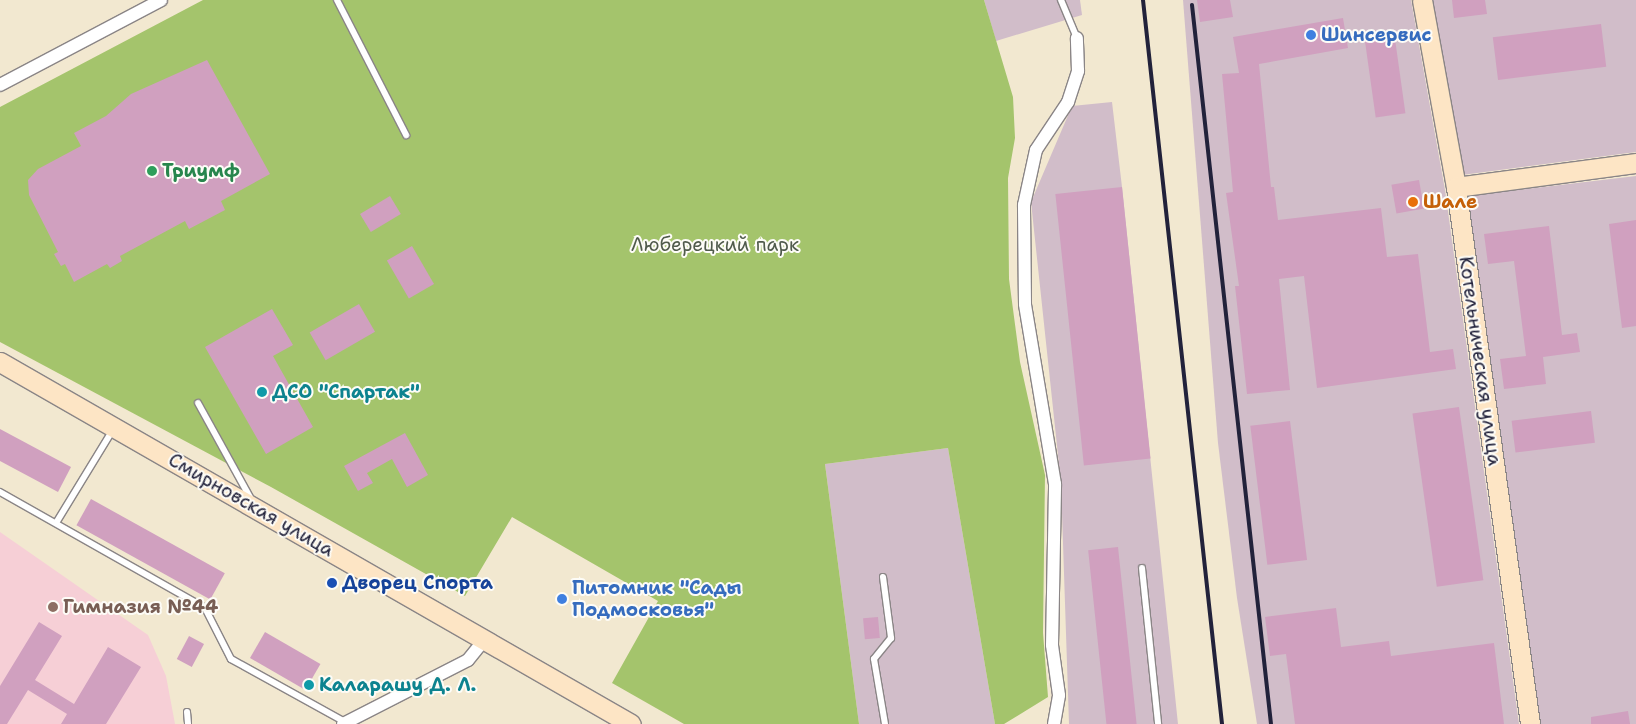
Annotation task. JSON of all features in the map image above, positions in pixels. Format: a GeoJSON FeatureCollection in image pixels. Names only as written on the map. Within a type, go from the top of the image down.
{"type":"FeatureCollection","features":[{"type":"Feature","properties":{"kind":"street"},"geometry":{"type":"LineString","coordinates":[[0,85],[161,0]]}},
{"type":"Feature","properties":{"kind":"street","name":"Котельническая улица"},"geometry":{"type":"LineString","coordinates":[[1422,0],[1456,186],[1530,724]]}},
{"type":"Feature","properties":{"kind":"street"},"geometry":{"type":"LineString","coordinates":[[1054,724],[1059,695],[1052,645],[1055,484],[1025,304],[1024,205],[1036,150],[1068,102],[1075,79],[1077,38]]}},
{"type":"Feature","properties":{"kind":"street"},"geometry":{"type":"LineString","coordinates":[[1456,186],[1636,163]]}},
{"type":"Feature","properties":{"kind":"street","name":"Смирновская улица"},"geometry":{"type":"LineString","coordinates":[[0,362],[115,426],[631,724]]}},
{"type":"Feature","properties":{"kind":"street"},"geometry":{"type":"LineString","coordinates":[[345,723],[468,660],[484,640]]}},
{"type":"Feature","properties":{"kind":"lane"},"geometry":{"type":"LineString","coordinates":[[337,0],[406,135]]}},
{"type":"Feature","properties":{"kind":"lane"},"geometry":{"type":"LineString","coordinates":[[1061,0],[1077,38]]}},
{"type":"Feature","properties":{"kind":"lane"},"geometry":{"type":"LineString","coordinates":[[198,403],[256,507]]}},
{"type":"Feature","properties":{"kind":"lane"},"geometry":{"type":"LineString","coordinates":[[56,523],[115,426]]}},
{"type":"Feature","properties":{"kind":"lane"},"geometry":{"type":"LineString","coordinates":[[0,492],[205,608],[231,659],[345,723]]}},
{"type":"Feature","properties":{"kind":"lane"},"geometry":{"type":"LineString","coordinates":[[1142,568],[1158,724]]}},
{"type":"Feature","properties":{"kind":"lane"},"geometry":{"type":"LineString","coordinates":[[883,577],[890,638],[874,659],[884,724]]}},
{"type":"Feature","properties":{"kind":"lane"},"geometry":{"type":"LineString","coordinates":[[187,712],[188,724]]}},
{"type":"Feature","properties":{"kind":"shaded area"},"geometry":{"type":"Polygon","coordinates":[[[984,0],[1080,0],[1082,15],[996,41],[984,0]]]}},
{"type":"Feature","properties":{"kind":"shaded area"},"geometry":{"type":"Polygon","coordinates":[[[1183,0],[1411,0],[1445,190],[1519,724],[1257,724],[1237,598],[1218,443],[1183,0]]]}},
{"type":"Feature","properties":{"kind":"shaded area"},"geometry":{"type":"Polygon","coordinates":[[[1431,0],[1636,0],[1636,152],[1462,175],[1431,0]]]}},
{"type":"Feature","properties":{"kind":"shaded area"},"geometry":{"type":"Polygon","coordinates":[[[1112,102],[1178,724],[1069,724],[1061,483],[1031,202],[1072,106],[1112,102]]]}},
{"type":"Feature","properties":{"kind":"shaded area"},"geometry":{"type":"Polygon","coordinates":[[[1636,176],[1636,724],[1538,724],[1467,196],[1636,176]]]}},
{"type":"Feature","properties":{"kind":"shaded area"},"geometry":{"type":"Polygon","coordinates":[[[948,448],[995,724],[859,724],[825,464],[948,448]]]}},
{"type":"Feature","properties":{"kind":"shaded area","name":"Гимназия №44"},"geometry":{"type":"Polygon","coordinates":[[[0,532],[148,635],[166,676],[175,724],[0,724],[0,532]]]}},
{"type":"Feature","properties":{"kind":"green space","name":"Люберецкий парк"},"geometry":{"type":"Polygon","coordinates":[[[203,0],[984,0],[1013,97],[1015,138],[1008,178],[1009,279],[1020,362],[1045,475],[1043,633],[1048,697],[1004,724],[995,724],[948,448],[825,464],[859,724],[684,724],[612,683],[658,601],[512,517],[465,596],[271,487],[0,342],[0,107],[203,0]]]}},
{"type":"Feature","properties":{"kind":"building"},"geometry":{"type":"Polygon","coordinates":[[[1197,0],[1230,0],[1233,17],[1200,22],[1197,0]]]}},
{"type":"Feature","properties":{"kind":"building"},"geometry":{"type":"Polygon","coordinates":[[[1452,0],[1485,0],[1487,14],[1454,18],[1452,0]]]}},
{"type":"Feature","properties":{"kind":"building"},"geometry":{"type":"Polygon","coordinates":[[[1343,18],[1348,48],[1259,64],[1271,187],[1274,187],[1278,220],[1381,208],[1387,257],[1418,254],[1430,352],[1453,349],[1456,369],[1317,388],[1304,276],[1279,279],[1290,390],[1247,394],[1235,286],[1239,286],[1226,193],[1233,192],[1222,74],[1239,73],[1233,37],[1343,18]]]}},
{"type":"Feature","properties":{"kind":"building"},"geometry":{"type":"Polygon","coordinates":[[[1601,24],[1606,67],[1498,80],[1493,37],[1601,24]]]}},
{"type":"Feature","properties":{"kind":"building"},"geometry":{"type":"Polygon","coordinates":[[[1394,32],[1405,113],[1376,117],[1364,36],[1394,32]]]}},
{"type":"Feature","properties":{"kind":"building","name":"Триумф"},"geometry":{"type":"Polygon","coordinates":[[[207,60],[270,174],[221,201],[225,210],[189,229],[185,221],[120,256],[122,261],[110,268],[107,264],[74,282],[65,264],[61,266],[54,254],[58,252],[29,195],[28,180],[38,169],[81,146],[74,133],[106,116],[131,94],[207,60]]]}},
{"type":"Feature","properties":{"kind":"building"},"geometry":{"type":"Polygon","coordinates":[[[1419,180],[1424,209],[1396,213],[1391,185],[1419,180]]]}},
{"type":"Feature","properties":{"kind":"building"},"geometry":{"type":"Polygon","coordinates":[[[1122,187],[1151,459],[1084,466],[1055,194],[1122,187]]]}},
{"type":"Feature","properties":{"kind":"building"},"geometry":{"type":"Polygon","coordinates":[[[390,196],[401,214],[371,232],[360,214],[390,196]]]}},
{"type":"Feature","properties":{"kind":"building"},"geometry":{"type":"Polygon","coordinates":[[[1636,220],[1636,326],[1622,328],[1609,224],[1636,220]]]}},
{"type":"Feature","properties":{"kind":"building"},"geometry":{"type":"Polygon","coordinates":[[[1549,226],[1562,335],[1577,333],[1580,352],[1543,357],[1546,384],[1504,389],[1500,359],[1526,356],[1514,261],[1488,264],[1484,234],[1549,226]]]}},
{"type":"Feature","properties":{"kind":"building"},"geometry":{"type":"Polygon","coordinates":[[[412,246],[434,284],[409,299],[387,260],[412,246]]]}},
{"type":"Feature","properties":{"kind":"building"},"geometry":{"type":"Polygon","coordinates":[[[359,304],[375,332],[326,360],[310,332],[359,304]]]}},
{"type":"Feature","properties":{"kind":"building","name":"ДСО \"Спартак\""},"geometry":{"type":"Polygon","coordinates":[[[272,309],[293,345],[273,356],[313,427],[266,454],[205,347],[272,309]]]}},
{"type":"Feature","properties":{"kind":"building"},"geometry":{"type":"Polygon","coordinates":[[[1459,407],[1483,580],[1437,587],[1412,414],[1459,407]]]}},
{"type":"Feature","properties":{"kind":"building"},"geometry":{"type":"Polygon","coordinates":[[[1591,411],[1595,443],[1515,453],[1512,421],[1591,411]]]}},
{"type":"Feature","properties":{"kind":"building"},"geometry":{"type":"Polygon","coordinates":[[[1290,421],[1307,560],[1267,565],[1250,426],[1290,421]]]}},
{"type":"Feature","properties":{"kind":"building"},"geometry":{"type":"Polygon","coordinates":[[[0,429],[71,467],[58,492],[0,461],[0,429]]]}},
{"type":"Feature","properties":{"kind":"building"},"geometry":{"type":"Polygon","coordinates":[[[405,433],[428,475],[407,487],[392,459],[367,473],[373,483],[358,491],[344,466],[405,433]]]}},
{"type":"Feature","properties":{"kind":"building"},"geometry":{"type":"Polygon","coordinates":[[[91,499],[225,573],[210,599],[76,525],[91,499]]]}},
{"type":"Feature","properties":{"kind":"building"},"geometry":{"type":"Polygon","coordinates":[[[1118,547],[1137,724],[1106,724],[1088,550],[1118,547]]]}},
{"type":"Feature","properties":{"kind":"building"},"geometry":{"type":"Polygon","coordinates":[[[1336,608],[1341,647],[1389,641],[1391,656],[1494,643],[1504,724],[1295,724],[1286,654],[1270,656],[1265,617],[1336,608]]]}},
{"type":"Feature","properties":{"kind":"building"},"geometry":{"type":"Polygon","coordinates":[[[878,617],[880,638],[865,639],[863,618],[878,617]]]}},
{"type":"Feature","properties":{"kind":"building"},"geometry":{"type":"Polygon","coordinates":[[[39,622],[62,636],[35,680],[74,704],[108,647],[141,667],[106,724],[61,724],[67,714],[28,690],[7,724],[0,724],[0,686],[39,622]]]}},
{"type":"Feature","properties":{"kind":"building"},"geometry":{"type":"Polygon","coordinates":[[[265,632],[320,664],[305,690],[250,658],[265,632]]]}},
{"type":"Feature","properties":{"kind":"building"},"geometry":{"type":"Polygon","coordinates":[[[189,636],[204,644],[192,667],[177,659],[189,636]]]}},
{"type":"Feature","properties":{"kind":"building"},"geometry":{"type":"Polygon","coordinates":[[[1628,711],[1630,724],[1591,724],[1591,717],[1628,711]]]}},
{"type":"Feature","properties":{"kind":"railway"},"geometry":{"type":"LineString","coordinates":[[1143,0],[1222,724]]}},
{"type":"Feature","properties":{"kind":"railway"},"geometry":{"type":"LineString","coordinates":[[1192,5],[1271,724]]}},
{"type":"Feature","properties":{"kind":"place","name":"Шинсервис"},"geometry":{"type":"Point","coordinates":[1311,35]}},
{"type":"Feature","properties":{"kind":"place","name":"Триумф"},"geometry":{"type":"Point","coordinates":[152,171]}},
{"type":"Feature","properties":{"kind":"place","name":"Шале"},"geometry":{"type":"Point","coordinates":[1413,202]}},
{"type":"Feature","properties":{"kind":"place","name":"ДСО \"Спартак\""},"geometry":{"type":"Point","coordinates":[262,392]}},
{"type":"Feature","properties":{"kind":"place","name":"Дворец Спорта"},"geometry":{"type":"Point","coordinates":[332,583]}},
{"type":"Feature","properties":{"kind":"place","name":"Питомник \"Сады Подмосковья\""},"geometry":{"type":"Point","coordinates":[562,599]}},
{"type":"Feature","properties":{"kind":"place","name":"Гимназия №44"},"geometry":{"type":"Point","coordinates":[53,607]}},
{"type":"Feature","properties":{"kind":"place","name":"Каларашу Д. Л."},"geometry":{"type":"Point","coordinates":[309,685]}}]}
